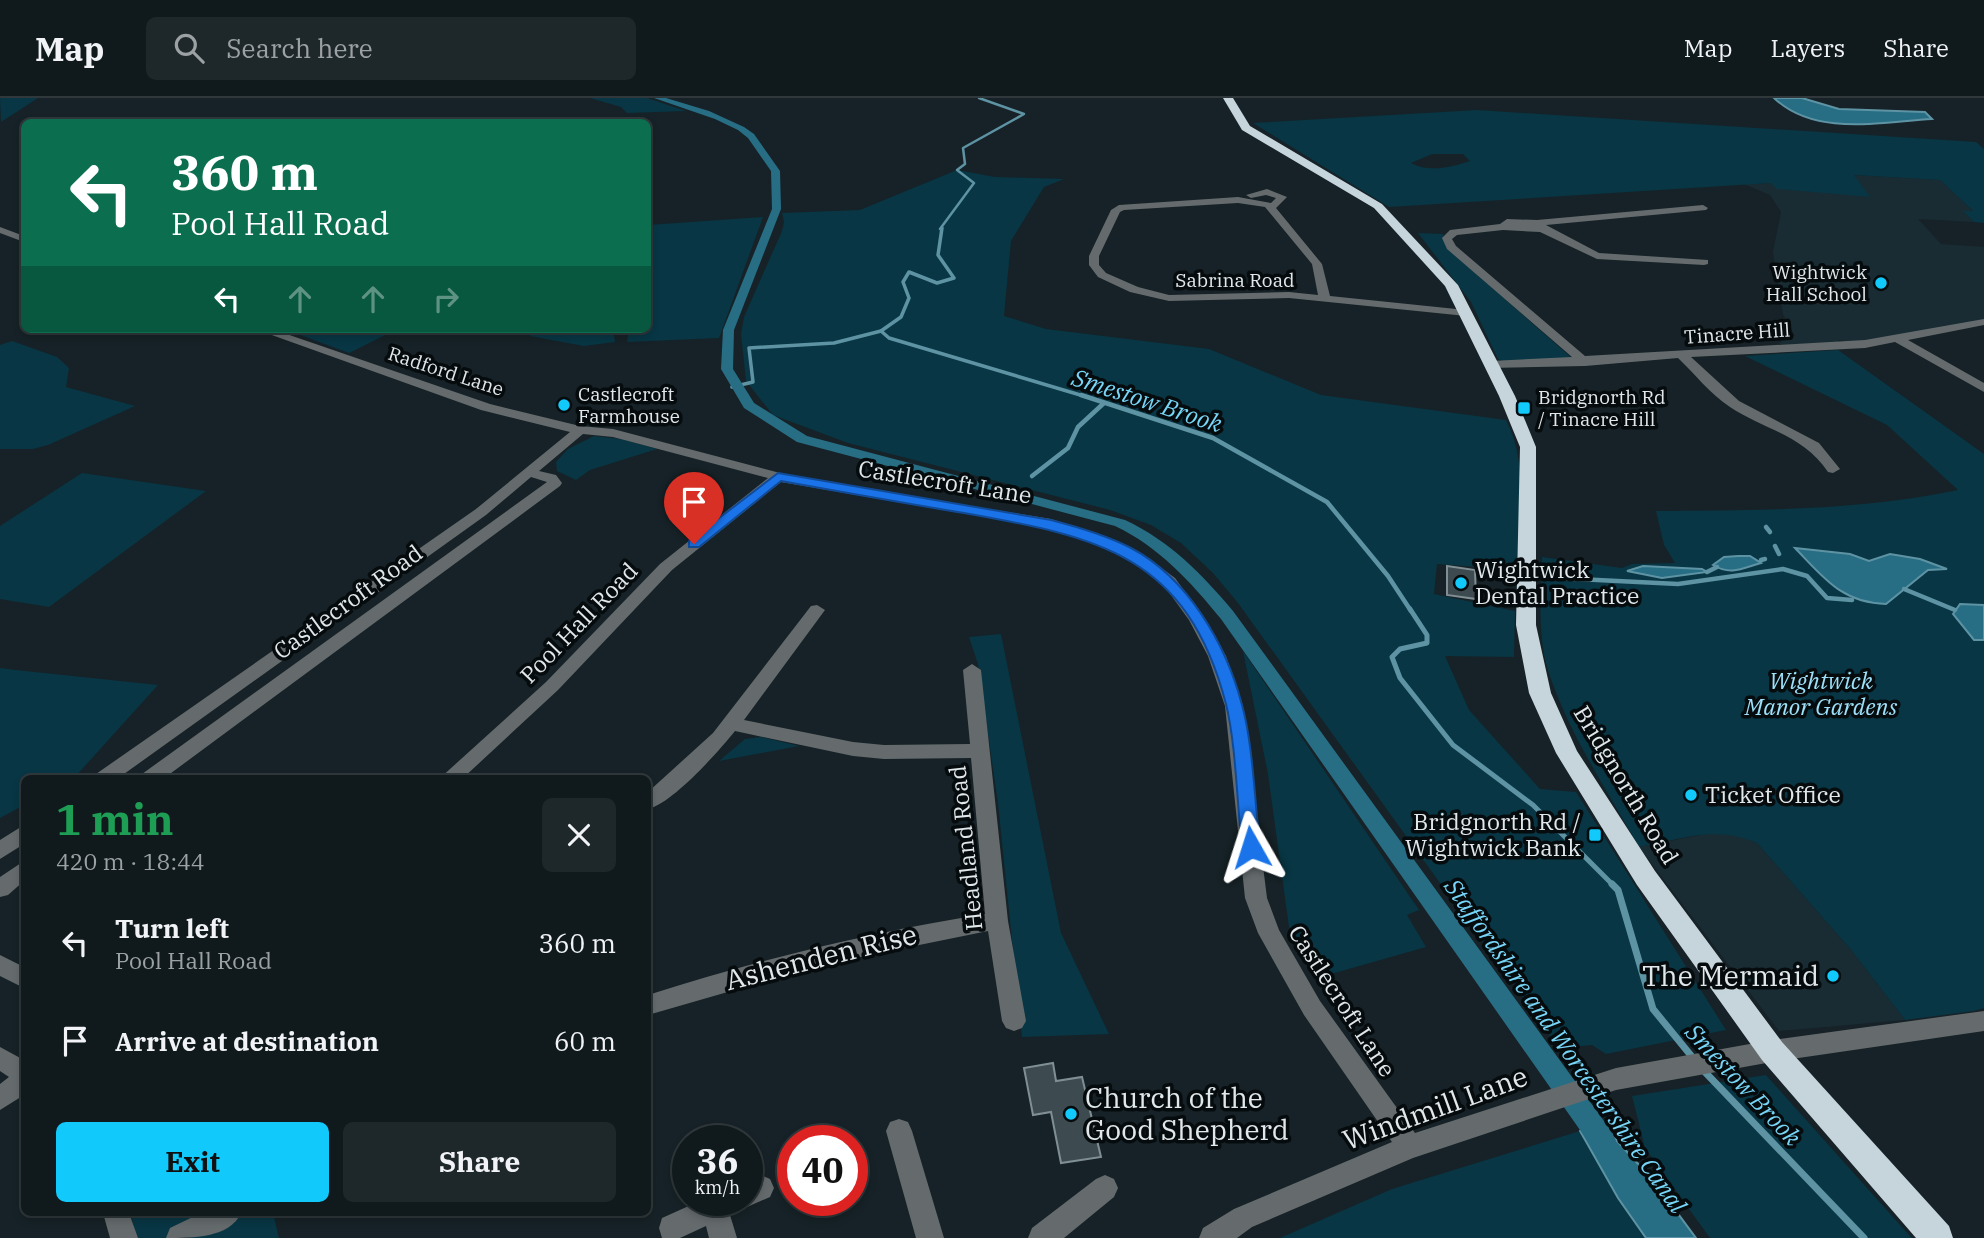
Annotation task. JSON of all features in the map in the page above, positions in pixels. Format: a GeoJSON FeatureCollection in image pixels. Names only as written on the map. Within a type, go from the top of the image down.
{"type":"FeatureCollection","features":[{"type":"Feature","properties":{"kind":"highway","name":"Bridgnorth Road"},"geometry":{"type":"LineString","coordinates":[[1228,98],[1246,128],[1375,204],[1451,285],[1528,447],[1526,625],[1540,692],[1567,753],[1646,878],[1772,1051],[1937,1238]]}},
{"type":"Feature","properties":{"kind":"street","name":"Sabrina Road"},"geometry":{"type":"LineString","coordinates":[[1325,299],[1320,270],[1272,207],[1247,200],[1122,207],[1116,210],[1094,256],[1094,265],[1101,275],[1117,284],[1169,298],[1278,295],[1466,313]]}},
{"type":"Feature","properties":{"kind":"street"},"geometry":{"type":"LineString","coordinates":[[1585,362],[1451,247],[1447,238],[1454,232],[1503,227],[1519,231],[1539,226],[1703,208]]}},
{"type":"Feature","properties":{"kind":"street"},"geometry":{"type":"LineString","coordinates":[[1539,226],[1597,256],[1704,262]]}},
{"type":"Feature","properties":{"kind":"street"},"geometry":{"type":"LineString","coordinates":[[0,230],[21,238]]}},
{"type":"Feature","properties":{"kind":"street","name":"Tinacre Hill"},"geometry":{"type":"LineString","coordinates":[[1491,365],[1585,362],[1866,344],[1984,322]]}},
{"type":"Feature","properties":{"kind":"street","name":"Radford Lane"},"geometry":{"type":"LineString","coordinates":[[273,333],[486,407],[580,430]]}},
{"type":"Feature","properties":{"kind":"street"},"geometry":{"type":"LineString","coordinates":[[1897,338],[1984,388]]}},
{"type":"Feature","properties":{"kind":"street"},"geometry":{"type":"LineString","coordinates":[[1682,355],[1734,404],[1791,430],[1830,463],[1847,459]]}},
{"type":"Feature","properties":{"kind":"street","name":"Castlecroft Road"},"geometry":{"type":"LineString","coordinates":[[109,775],[375,590],[531,473],[580,430]]}},
{"type":"Feature","properties":{"kind":"street","name":"Castlecroft Lane"},"geometry":{"type":"LineString","coordinates":[[580,430],[613,433],[778,477],[1070,530],[1127,551],[1168,581],[1197,619],[1217,656],[1234,706],[1256,898],[1269,933],[1312,1009],[1410,1147]]}},
{"type":"Feature","properties":{"kind":"street","name":"Castlecroft Road"},"geometry":{"type":"LineString","coordinates":[[154,775],[555,483],[551,478],[531,473]]}},
{"type":"Feature","properties":{"kind":"street","name":"Pool Hall Road"},"geometry":{"type":"LineString","coordinates":[[453,775],[552,685],[666,567],[778,477]]}},
{"type":"Feature","properties":{"kind":"street"},"geometry":{"type":"LineString","coordinates":[[651,800],[671,785],[733,724],[817,610]]}},
{"type":"Feature","properties":{"kind":"street","name":"Headland Road"},"geometry":{"type":"LineString","coordinates":[[972,670],[997,921],[1014,1021]]}},
{"type":"Feature","properties":{"kind":"street"},"geometry":{"type":"LineString","coordinates":[[733,724],[853,749],[884,752],[981,751]]}},
{"type":"Feature","properties":{"kind":"street"},"geometry":{"type":"LineString","coordinates":[[0,851],[21,836]]}},
{"type":"Feature","properties":{"kind":"street"},"geometry":{"type":"LineString","coordinates":[[0,889],[21,872]]}},
{"type":"Feature","properties":{"kind":"street","name":"Ashenden Rise"},"geometry":{"type":"LineString","coordinates":[[651,1004],[781,964],[901,935],[997,921]]}},
{"type":"Feature","properties":{"kind":"street"},"geometry":{"type":"LineString","coordinates":[[0,965],[21,976]]}},
{"type":"Feature","properties":{"kind":"street","name":"Windmill Lane"},"geometry":{"type":"LineString","coordinates":[[1213,1238],[1243,1218],[1410,1147],[1616,1079],[1772,1051],[1984,1021]]}},
{"type":"Feature","properties":{"kind":"street"},"geometry":{"type":"LineString","coordinates":[[0,1058],[21,1071]]}},
{"type":"Feature","properties":{"kind":"street"},"geometry":{"type":"LineString","coordinates":[[0,1098],[21,1083]]}},
{"type":"Feature","properties":{"kind":"street"},"geometry":{"type":"LineString","coordinates":[[899,1131],[930,1238]]}},
{"type":"Feature","properties":{"kind":"street"},"geometry":{"type":"LineString","coordinates":[[1042,1238],[1105,1188]]}},
{"type":"Feature","properties":{"kind":"street"},"geometry":{"type":"LineString","coordinates":[[117,1216],[124,1238]]}},
{"type":"Feature","properties":{"kind":"street"},"geometry":{"type":"LineString","coordinates":[[180,1238],[222,1216]]}},
{"type":"Feature","properties":{"kind":"street"},"geometry":{"type":"LineString","coordinates":[[672,1228],[699,1216]]}},
{"type":"Feature","properties":{"kind":"street"},"geometry":{"type":"LineString","coordinates":[[723,1238],[724,1216]]}},
{"type":"Feature","properties":{"kind":"shaded area"},"geometry":{"type":"Polygon","coordinates":[[[1774,98],[1802,98],[1839,109],[1925,112],[1932,119],[1870,124],[1828,123],[1790,110],[1774,98]]]}},
{"type":"Feature","properties":{"kind":"shaded area","name":"Wightwick Hall School"},"geometry":{"type":"Polygon","coordinates":[[[1853,175],[1940,180],[1974,212],[1964,212],[1974,222],[1918,219],[1941,244],[1984,247],[1984,321],[1859,343],[1838,340],[1839,344],[1786,347],[1778,343],[1795,336],[1783,314],[1773,252],[1781,212],[1770,195],[1744,184],[1771,183],[1869,197],[1853,175]]]}},
{"type":"Feature","properties":{"kind":"shaded area"},"geometry":{"type":"Polygon","coordinates":[[[1795,548],[1850,554],[1869,561],[1890,554],[1920,559],[1947,569],[1928,570],[1886,604],[1871,603],[1835,587],[1795,548]]]}},
{"type":"Feature","properties":{"kind":"shaded area"},"geometry":{"type":"Polygon","coordinates":[[[1750,556],[1761,563],[1731,571],[1713,565],[1724,557],[1750,556]]]}},
{"type":"Feature","properties":{"kind":"shaded area"},"geometry":{"type":"Polygon","coordinates":[[[1643,566],[1702,569],[1707,572],[1662,578],[1627,571],[1643,566]]]}},
{"type":"Feature","properties":{"kind":"shaded area"},"geometry":{"type":"Polygon","coordinates":[[[1960,604],[1984,605],[1984,640],[1974,640],[1953,614],[1960,604]]]}},
{"type":"Feature","properties":{"kind":"shaded area"},"geometry":{"type":"Polygon","coordinates":[[[1716,832],[1736,834],[1757,843],[1852,951],[1905,1020],[1779,1031],[1639,847],[1716,832]]]}},
{"type":"Feature","properties":{"kind":"shaded area"},"geometry":{"type":"Polygon","coordinates":[[[1595,1117],[1653,1180],[1696,1238],[1646,1238],[1618,1198],[1580,1131],[1595,1117]]]}},
{"type":"Feature","properties":{"kind":"green space"},"geometry":{"type":"Polygon","coordinates":[[[0,98],[38,98],[1,122],[0,98]]]}},
{"type":"Feature","properties":{"kind":"green space"},"geometry":{"type":"Polygon","coordinates":[[[590,98],[647,98],[686,111],[627,113],[621,107],[590,98]]]}},
{"type":"Feature","properties":{"kind":"green space"},"geometry":{"type":"Polygon","coordinates":[[[1477,110],[1976,142],[1984,149],[1984,223],[1974,222],[1963,211],[1973,211],[1940,180],[1854,175],[1870,197],[1777,189],[1771,183],[1389,207],[1253,123],[1477,110]],[[1432,154],[1411,163],[1425,168],[1448,167],[1470,161],[1463,154],[1432,154]]]}},
{"type":"Feature","properties":{"kind":"green space"},"geometry":{"type":"Polygon","coordinates":[[[957,170],[995,177],[1064,179],[1044,187],[1011,241],[1004,316],[1046,329],[1209,349],[1321,395],[1506,420],[1518,455],[1520,474],[1517,570],[1437,564],[1434,594],[1515,611],[1514,657],[1445,656],[1469,710],[1540,789],[1576,792],[1726,1030],[1606,1054],[1592,1045],[1559,1048],[1238,603],[1213,573],[1181,543],[1151,525],[1110,510],[848,443],[773,415],[746,381],[741,334],[744,317],[782,231],[782,213],[860,210],[957,170]]]}},
{"type":"Feature","properties":{"kind":"green space"},"geometry":{"type":"Polygon","coordinates":[[[763,217],[719,338],[627,342],[628,333],[651,333],[651,225],[763,217]]]}},
{"type":"Feature","properties":{"kind":"green space"},"geometry":{"type":"Polygon","coordinates":[[[1418,233],[1443,234],[1448,249],[1574,360],[1505,362],[1498,359],[1471,302],[1418,233]]]}},
{"type":"Feature","properties":{"kind":"green space"},"geometry":{"type":"Polygon","coordinates":[[[295,333],[389,333],[349,353],[295,333]]]}},
{"type":"Feature","properties":{"kind":"green space"},"geometry":{"type":"Polygon","coordinates":[[[533,333],[614,333],[615,342],[584,346],[530,336],[533,333]]]}},
{"type":"Feature","properties":{"kind":"green space"},"geometry":{"type":"Polygon","coordinates":[[[12,341],[57,357],[69,368],[66,387],[135,406],[48,445],[33,449],[0,449],[0,345],[12,341]]]}},
{"type":"Feature","properties":{"kind":"green space","name":"Wightwick Manor Gardens"},"geometry":{"type":"Polygon","coordinates":[[[1838,350],[1984,454],[1984,1008],[1974,1011],[1905,1020],[1852,951],[1757,843],[1713,834],[1639,847],[1566,716],[1548,670],[1542,643],[1542,557],[1622,568],[1632,564],[1675,563],[1664,545],[1656,511],[1846,506],[1958,490],[1887,425],[1745,356],[1838,350]]]}},
{"type":"Feature","properties":{"kind":"green space"},"geometry":{"type":"Polygon","coordinates":[[[594,436],[621,439],[657,449],[590,470],[576,480],[557,471],[556,462],[568,449],[594,436]]]}},
{"type":"Feature","properties":{"kind":"green space"},"geometry":{"type":"Polygon","coordinates":[[[82,473],[206,491],[49,607],[0,599],[0,526],[82,473]]]}},
{"type":"Feature","properties":{"kind":"green space"},"geometry":{"type":"Polygon","coordinates":[[[1001,634],[1061,933],[1109,1034],[1022,1037],[998,803],[978,664],[969,637],[1001,634]]]}},
{"type":"Feature","properties":{"kind":"green space"},"geometry":{"type":"Polygon","coordinates":[[[1243,651],[1419,910],[1407,915],[1426,947],[1317,978],[1289,927],[1268,774],[1243,651]]]}},
{"type":"Feature","properties":{"kind":"green space"},"geometry":{"type":"Polygon","coordinates":[[[0,668],[158,685],[77,775],[21,775],[21,807],[0,818],[0,668]]]}},
{"type":"Feature","properties":{"kind":"green space"},"geometry":{"type":"Polygon","coordinates":[[[761,737],[799,746],[719,761],[745,739],[761,737]]]}},
{"type":"Feature","properties":{"kind":"green space"},"geometry":{"type":"Polygon","coordinates":[[[1766,1075],[1912,1238],[1710,1238],[1645,1148],[1632,1096],[1766,1075]]]}},
{"type":"Feature","properties":{"kind":"green space"},"geometry":{"type":"Polygon","coordinates":[[[1580,1131],[1618,1198],[1646,1238],[1280,1238],[1392,1189],[1580,1131]]]}},
{"type":"Feature","properties":{"kind":"green space"},"geometry":{"type":"Polygon","coordinates":[[[132,1216],[212,1216],[169,1238],[136,1238],[132,1216]]]}},
{"type":"Feature","properties":{"kind":"green space"},"geometry":{"type":"Polygon","coordinates":[[[232,1216],[274,1216],[279,1238],[187,1238],[232,1216]]]}},
{"type":"Feature","properties":{"kind":"building","name":"Wightwick Dental Practice"},"geometry":{"type":"Polygon","coordinates":[[[1447,566],[1475,570],[1476,599],[1447,595],[1447,566]]]}},
{"type":"Feature","properties":{"kind":"building","name":"Church of the Good Shepherd"},"geometry":{"type":"Polygon","coordinates":[[[1053,1063],[1056,1081],[1082,1077],[1101,1157],[1061,1163],[1051,1112],[1033,1115],[1024,1068],[1053,1063]]]}},
{"type":"Feature","properties":{"kind":"waterway","name":"Staffordshire and Worcestershire Canal"},"geometry":{"type":"LineString","coordinates":[[658,98],[730,122],[751,136],[776,171],[776,209],[763,249],[729,330],[727,369],[748,406],[802,439],[1120,523],[1151,540],[1179,562],[1227,615],[1603,1141]]}},
{"type":"Feature","properties":{"kind":"waterway","name":"Smestow Brook"},"geometry":{"type":"LineString","coordinates":[[940,229],[974,183],[957,170],[965,164],[963,148],[1024,114],[979,98]]}},
{"type":"Feature","properties":{"kind":"waterway","name":"Smestow Brook"},"geometry":{"type":"LineString","coordinates":[[881,331],[901,317],[909,298],[903,282],[909,272],[937,283],[954,278],[938,255],[942,228]]}},
{"type":"Feature","properties":{"kind":"waterway"},"geometry":{"type":"LineString","coordinates":[[732,387],[753,382],[749,348],[834,343],[881,331]]}},
{"type":"Feature","properties":{"kind":"waterway","name":"Smestow Brook"},"geometry":{"type":"LineString","coordinates":[[881,331],[889,338],[1087,397]]}},
{"type":"Feature","properties":{"kind":"waterway","name":"Smestow Brook"},"geometry":{"type":"LineString","coordinates":[[1081,395],[1213,438],[1327,502],[1388,576],[1411,611]]}},
{"type":"Feature","properties":{"kind":"waterway"},"geometry":{"type":"LineString","coordinates":[[1032,476],[1068,448],[1078,427],[1104,403]]}},
{"type":"Feature","properties":{"kind":"waterway"},"geometry":{"type":"LineString","coordinates":[[1766,527],[1770,532]]}},
{"type":"Feature","properties":{"kind":"waterway"},"geometry":{"type":"LineString","coordinates":[[1775,546],[1779,554]]}},
{"type":"Feature","properties":{"kind":"waterway"},"geometry":{"type":"LineString","coordinates":[[1761,560],[1765,559]]}},
{"type":"Feature","properties":{"kind":"waterway"},"geometry":{"type":"LineString","coordinates":[[1707,572],[1717,567]]}},
{"type":"Feature","properties":{"kind":"waterway"},"geometry":{"type":"LineString","coordinates":[[1557,578],[1678,584],[1783,569],[1807,576],[1827,598],[1852,600]]}},
{"type":"Feature","properties":{"kind":"waterway"},"geometry":{"type":"LineString","coordinates":[[1904,589],[1955,610]]}},
{"type":"Feature","properties":{"kind":"waterway","name":"Smestow Brook"},"geometry":{"type":"LineString","coordinates":[[1410,609],[1427,635],[1427,643],[1400,649],[1392,657],[1400,678],[1453,745],[1533,805],[1618,890],[1653,1009],[1693,1058]]}},
{"type":"Feature","properties":{"kind":"waterway","name":"Smestow Brook"},"geometry":{"type":"LineString","coordinates":[[1704,1071],[1864,1238]]}},
{"type":"Feature","properties":{"kind":"place","name":"Wightwick Hall School"},"geometry":{"type":"Point","coordinates":[1881,283]}},
{"type":"Feature","properties":{"kind":"place","name":"Castlecroft Farmhouse"},"geometry":{"type":"Point","coordinates":[564,405]}},
{"type":"Feature","properties":{"kind":"place","name":"Bridgnorth Rd / Tinacre Hill"},"geometry":{"type":"Point","coordinates":[1524,408]}},
{"type":"Feature","properties":{"kind":"place","name":"Wightwick Dental Practice"},"geometry":{"type":"Point","coordinates":[1461,583]}},
{"type":"Feature","properties":{"kind":"place","name":"Ticket Office"},"geometry":{"type":"Point","coordinates":[1691,795]}},
{"type":"Feature","properties":{"kind":"place","name":"Bridgnorth Rd / Wightwick Bank"},"geometry":{"type":"Point","coordinates":[1595,835]}},
{"type":"Feature","properties":{"kind":"place","name":"The Mermaid"},"geometry":{"type":"Point","coordinates":[1833,976]}},
{"type":"Feature","properties":{"kind":"place","name":"Church of the Good Shepherd"},"geometry":{"type":"Point","coordinates":[1071,1114]}},
{"type":"Feature","properties":{"kind":"route"},"geometry":{"type":"LineString","coordinates":[[694,544],[778,477],[1051,524],[1080,532],[1127,551],[1168,581],[1197,619],[1217,656],[1234,706],[1251,847]]}}]}
